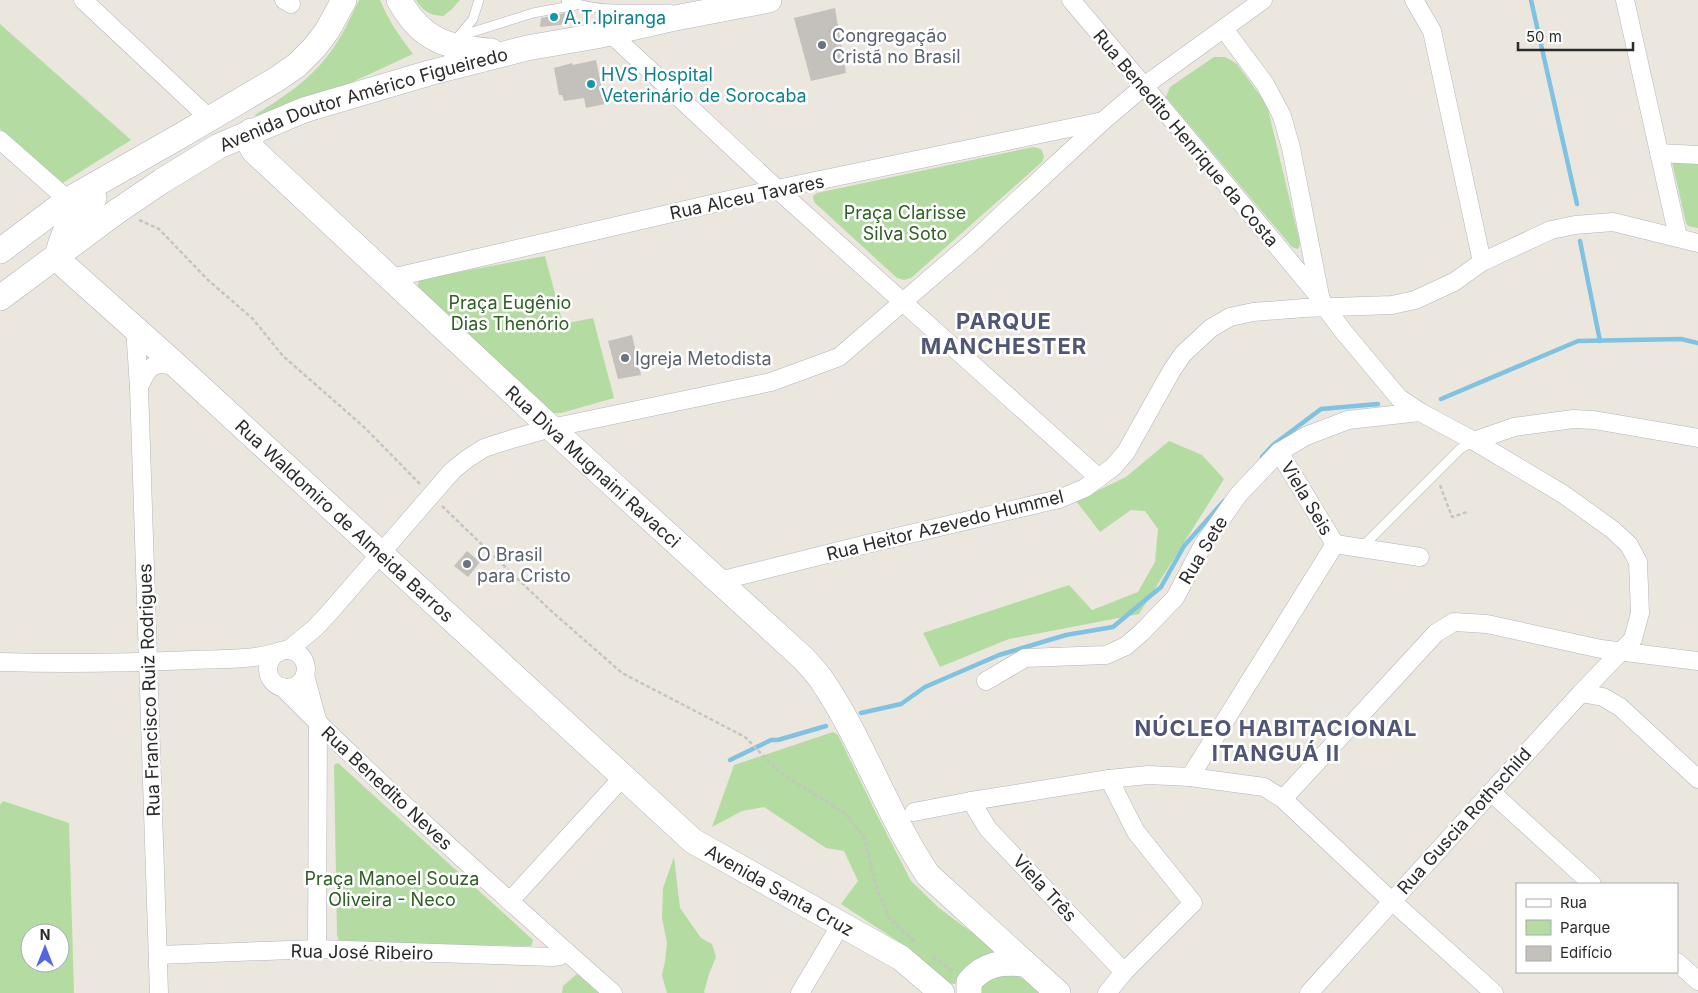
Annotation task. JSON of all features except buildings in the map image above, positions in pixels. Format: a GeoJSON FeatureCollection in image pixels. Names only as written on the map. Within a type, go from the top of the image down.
{"type":"FeatureCollection","features":[{"type":"Feature","properties":{"kind":"main road","name":"Avenida Doutor Américo Figueiredo"},"geometry":{"type":"LineString","coordinates":[[0,251],[68,200],[277,79],[297,65],[327,31],[344,0]]}},
{"type":"Feature","properties":{"kind":"main road"},"geometry":{"type":"LineString","coordinates":[[398,0],[418,28],[430,37],[452,40],[457,48],[492,52],[527,48]]}},
{"type":"Feature","properties":{"kind":"main road","name":"Avenida Doutor Américo Figueiredo"},"geometry":{"type":"LineString","coordinates":[[0,298],[56,262],[118,211],[219,146],[313,107],[430,73],[527,48],[769,0]]}},
{"type":"Feature","properties":{"kind":"main road","name":"Rua Diva Mugnaini Ravacci"},"geometry":{"type":"LineString","coordinates":[[251,132],[254,151],[551,428],[803,658],[823,682],[907,821]]}},
{"type":"Feature","properties":{"kind":"main road"},"geometry":{"type":"LineString","coordinates":[[56,262],[66,226],[82,206],[182,135]]}},
{"type":"Feature","properties":{"kind":"main road","name":"Rua Waldomiro de Almeida Barros"},"geometry":{"type":"LineString","coordinates":[[56,262],[177,366],[622,778]]}},
{"type":"Feature","properties":{"kind":"main road","name":"Avenida Santa Cruz"},"geometry":{"type":"LineString","coordinates":[[622,778],[693,841],[901,958],[942,993]]}},
{"type":"Feature","properties":{"kind":"main road"},"geometry":{"type":"LineString","coordinates":[[907,821],[913,852],[928,875],[1058,993]]}},
{"type":"Feature","properties":{"kind":"main road"},"geometry":{"type":"LineString","coordinates":[[966,989],[976,974],[990,966],[1010,963],[1025,964]]}},
{"type":"Feature","properties":{"kind":"street"},"geometry":{"type":"LineString","coordinates":[[83,0],[209,118]]}},
{"type":"Feature","properties":{"kind":"street","name":"Rua Benedito Henrique da Costa"},"geometry":{"type":"LineString","coordinates":[[1070,0],[1302,276],[1343,331],[1399,398],[1563,494],[1629,545],[1638,562],[1640,613],[1633,639],[1622,651]]}},
{"type":"Feature","properties":{"kind":"street"},"geometry":{"type":"LineString","coordinates":[[0,662],[148,662],[269,655],[284,651],[299,654],[303,658],[306,670],[302,680],[293,687],[276,682],[268,671],[271,659],[284,651],[315,628],[453,470],[467,458],[484,448],[551,428],[770,382],[839,357],[970,244],[1103,120],[1144,86],[1263,0]]}},
{"type":"Feature","properties":{"kind":"street"},"geometry":{"type":"LineString","coordinates":[[1414,0],[1432,31],[1482,262]]}},
{"type":"Feature","properties":{"kind":"street"},"geometry":{"type":"LineString","coordinates":[[1625,0],[1678,237]]}},
{"type":"Feature","properties":{"kind":"street"},"geometry":{"type":"LineString","coordinates":[[634,56],[634,35],[642,25]]}},
{"type":"Feature","properties":{"kind":"street"},"geometry":{"type":"LineString","coordinates":[[1224,29],[1265,84],[1282,116],[1291,148],[1323,303]]}},
{"type":"Feature","properties":{"kind":"street"},"geometry":{"type":"LineString","coordinates":[[609,32],[778,190],[1099,478]]}},
{"type":"Feature","properties":{"kind":"street","name":"Rua Alceu Tavares"},"geometry":{"type":"LineString","coordinates":[[391,278],[763,192],[1103,120]]}},
{"type":"Feature","properties":{"kind":"street"},"geometry":{"type":"LineString","coordinates":[[0,140],[68,200]]}},
{"type":"Feature","properties":{"kind":"street"},"geometry":{"type":"LineString","coordinates":[[1659,153],[1698,155]]}},
{"type":"Feature","properties":{"kind":"street","name":"Rua Heitor Azevedo Hummel"},"geometry":{"type":"LineString","coordinates":[[719,581],[1059,499],[1085,488],[1114,467],[1126,452],[1172,370],[1184,354],[1211,328],[1230,317],[1253,312],[1304,308],[1323,303],[1354,306],[1392,304],[1415,300],[1454,282],[1482,262],[1550,230],[1575,225],[1613,222],[1698,243]]}},
{"type":"Feature","properties":{"kind":"street"},"geometry":{"type":"LineString","coordinates":[[1304,308],[1302,276],[1307,270],[1312,254]]}},
{"type":"Feature","properties":{"kind":"street"},"geometry":{"type":"LineString","coordinates":[[1343,331],[1340,321],[1342,314],[1354,306]]}},
{"type":"Feature","properties":{"kind":"street","name":"Rua Francisco Ruiz Rodrigues"},"geometry":{"type":"LineString","coordinates":[[135,328],[139,386],[159,993]]}},
{"type":"Feature","properties":{"kind":"street"},"geometry":{"type":"LineString","coordinates":[[139,386],[146,372],[156,364],[177,366]]}},
{"type":"Feature","properties":{"kind":"street","name":"Rua Sete"},"geometry":{"type":"LineString","coordinates":[[986,681],[1025,658],[1106,655],[1126,646],[1175,598],[1203,545],[1239,494],[1279,452],[1306,436],[1348,420],[1420,412]]}},
{"type":"Feature","properties":{"kind":"street"},"geometry":{"type":"LineString","coordinates":[[1474,441],[1514,427],[1573,419],[1594,420],[1698,438]]}},
{"type":"Feature","properties":{"kind":"street","name":"Viela Seis"},"geometry":{"type":"LineString","coordinates":[[1279,452],[1335,544]]}},
{"type":"Feature","properties":{"kind":"street"},"geometry":{"type":"LineString","coordinates":[[1190,777],[1335,544],[1420,557]]}},
{"type":"Feature","properties":{"kind":"street"},"geometry":{"type":"LineString","coordinates":[[1283,799],[1436,633],[1454,622],[1487,624],[1601,649],[1698,661]]}},
{"type":"Feature","properties":{"kind":"street","name":"Rua Guscia Rothschild"},"geometry":{"type":"LineString","coordinates":[[1309,993],[1581,693],[1622,651]]}},
{"type":"Feature","properties":{"kind":"street","name":"Rua Benedito Neves"},"geometry":{"type":"LineString","coordinates":[[225,658],[263,668],[318,723],[510,901],[613,993]]}},
{"type":"Feature","properties":{"kind":"street"},"geometry":{"type":"LineString","coordinates":[[1609,665],[1605,676],[1606,687],[1620,707]]}},
{"type":"Feature","properties":{"kind":"street","name":"Rua Benedito Neves"},"geometry":{"type":"LineString","coordinates":[[305,675],[318,723]]}},
{"type":"Feature","properties":{"kind":"street"},"geometry":{"type":"LineString","coordinates":[[1581,693],[1603,697],[1620,707],[1698,779]]}},
{"type":"Feature","properties":{"kind":"street"},"geometry":{"type":"LineString","coordinates":[[317,949],[318,723]]}},
{"type":"Feature","properties":{"kind":"street"},"geometry":{"type":"LineString","coordinates":[[907,821],[972,801],[1109,779],[1148,775],[1190,777],[1264,787],[1283,799],[1494,993]]}},
{"type":"Feature","properties":{"kind":"street"},"geometry":{"type":"LineString","coordinates":[[510,901],[622,778]]}},
{"type":"Feature","properties":{"kind":"street"},"geometry":{"type":"LineString","coordinates":[[1107,993],[1124,972],[1193,903],[1136,832],[1109,779]]}},
{"type":"Feature","properties":{"kind":"street"},"geometry":{"type":"LineString","coordinates":[[1491,792],[1591,883]]}},
{"type":"Feature","properties":{"kind":"street","name":"Viela Três"},"geometry":{"type":"LineString","coordinates":[[972,801],[988,829],[1124,972]]}},
{"type":"Feature","properties":{"kind":"street"},"geometry":{"type":"LineString","coordinates":[[800,993],[842,924]]}},
{"type":"Feature","properties":{"kind":"street","name":"Rua José Ribeiro"},"geometry":{"type":"LineString","coordinates":[[158,955],[317,949],[552,957],[560,956],[566,952]]}},
{"type":"Feature","properties":{"kind":"street"},"geometry":{"type":"LineString","coordinates":[[1678,963],[1698,981]]}},
{"type":"Feature","properties":{"kind":"lane"},"geometry":{"type":"LineString","coordinates":[[452,40],[473,19],[479,0]]}},
{"type":"Feature","properties":{"kind":"lane"},"geometry":{"type":"LineString","coordinates":[[566,0],[577,4],[618,9],[740,6]]}},
{"type":"Feature","properties":{"kind":"lane","name":"Avenida Doutor Américo Figueiredo"},"geometry":{"type":"LineString","coordinates":[[452,40],[533,13],[577,4]]}},
{"type":"Feature","properties":{"kind":"lane"},"geometry":{"type":"LineString","coordinates":[[1361,548],[1460,449],[1474,441]]}},
{"type":"Feature","properties":{"kind":"path"},"geometry":{"type":"LineString","coordinates":[[118,211],[159,229],[208,280],[252,319],[283,356],[364,428],[431,496],[549,609],[622,673],[745,738],[780,772],[846,814],[864,837],[877,889],[889,918],[921,947]]}},
{"type":"Feature","properties":{"kind":"path"},"geometry":{"type":"LineString","coordinates":[[1436,474],[1452,517],[1468,512]]}},
{"type":"Feature","properties":{"kind":"path"},"geometry":{"type":"LineString","coordinates":[[927,953],[966,989]]}},
{"type":"Feature","properties":{"kind":"green space"},"geometry":{"type":"Polygon","coordinates":[[[359,0],[380,0],[395,28],[413,54],[335,90],[256,117],[255,115],[304,80],[321,63],[334,48],[359,0]]]}},
{"type":"Feature","properties":{"kind":"green space"},"geometry":{"type":"Polygon","coordinates":[[[416,0],[460,0],[443,16],[427,12],[416,0]]]}},
{"type":"Feature","properties":{"kind":"green space"},"geometry":{"type":"Polygon","coordinates":[[[0,24],[131,140],[61,184],[0,129],[0,24]]]}},
{"type":"Feature","properties":{"kind":"green space"},"geometry":{"type":"Polygon","coordinates":[[[1214,57],[1225,57],[1237,64],[1267,105],[1300,243],[1298,249],[1292,247],[1166,97],[1170,87],[1214,57]]]}},
{"type":"Feature","properties":{"kind":"green space","name":"Praça Clarisse Silva Soto"},"geometry":{"type":"Polygon","coordinates":[[[1033,147],[1041,149],[1044,156],[1043,161],[911,278],[904,280],[897,278],[814,202],[813,196],[817,193],[1033,147]]]}},
{"type":"Feature","properties":{"kind":"green space"},"geometry":{"type":"Polygon","coordinates":[[[1672,162],[1698,163],[1698,228],[1688,226],[1686,223],[1672,162]]]}},
{"type":"Feature","properties":{"kind":"green space","name":"Praça Eugênio Dias Thenório"},"geometry":{"type":"Polygon","coordinates":[[[545,256],[563,324],[593,318],[614,398],[561,413],[546,410],[417,288],[419,281],[426,278],[545,256]]]}},
{"type":"Feature","properties":{"kind":"green space"},"geometry":{"type":"Polygon","coordinates":[[[1169,441],[1202,455],[1224,479],[1139,614],[1009,639],[940,667],[923,633],[1069,585],[1092,610],[1138,592],[1155,562],[1158,529],[1145,511],[1131,510],[1100,532],[1076,501],[1126,477],[1169,441]]]}},
{"type":"Feature","properties":{"kind":"green space"},"geometry":{"type":"Polygon","coordinates":[[[833,732],[838,735],[911,881],[939,908],[1002,955],[958,983],[948,983],[899,942],[841,904],[858,881],[844,851],[826,848],[764,807],[742,811],[712,827],[734,765],[833,732]]]}},
{"type":"Feature","properties":{"kind":"green space","name":"Praça Manoel Souza Oliveira - Neco"},"geometry":{"type":"Polygon","coordinates":[[[338,763],[533,940],[531,946],[345,943],[339,941],[337,935],[334,765],[338,763]]]}},
{"type":"Feature","properties":{"kind":"green space"},"geometry":{"type":"Polygon","coordinates":[[[3,801],[69,823],[74,993],[0,993],[0,805],[3,801]]]}},
{"type":"Feature","properties":{"kind":"green space"},"geometry":{"type":"Polygon","coordinates":[[[674,857],[680,908],[701,938],[712,944],[716,957],[709,974],[705,993],[667,993],[662,975],[667,943],[662,918],[663,888],[674,857]]]}},
{"type":"Feature","properties":{"kind":"green space"},"geometry":{"type":"Polygon","coordinates":[[[577,974],[599,993],[562,993],[563,986],[577,974]]]}},
{"type":"Feature","properties":{"kind":"green space"},"geometry":{"type":"Polygon","coordinates":[[[1013,974],[1029,981],[1042,993],[980,993],[981,987],[996,976],[1013,974]]]}},
{"type":"Feature","properties":{"kind":"waterway"},"geometry":{"type":"LineString","coordinates":[[1531,0],[1577,204]]}},
{"type":"Feature","properties":{"kind":"waterway"},"geometry":{"type":"LineString","coordinates":[[1580,241],[1600,341]]}},
{"type":"Feature","properties":{"kind":"waterway"},"geometry":{"type":"LineString","coordinates":[[1441,399],[1578,341],[1681,339],[1698,343]]}},
{"type":"Feature","properties":{"kind":"waterway"},"geometry":{"type":"LineString","coordinates":[[1262,457],[1273,445],[1321,409],[1378,404]]}},
{"type":"Feature","properties":{"kind":"waterway"},"geometry":{"type":"LineString","coordinates":[[861,713],[901,704],[925,687],[999,655],[1066,635],[1113,627],[1161,587],[1184,546],[1224,501]]}},
{"type":"Feature","properties":{"kind":"waterway"},"geometry":{"type":"LineString","coordinates":[[730,760],[771,740],[778,740],[826,726]]}},
{"type":"Feature","properties":{"kind":"place","name":"A.T.Ipiranga"},"geometry":{"type":"Point","coordinates":[554,17]}},
{"type":"Feature","properties":{"kind":"place","name":"Congregação Cristã no Brasil"},"geometry":{"type":"Point","coordinates":[822,45]}},
{"type":"Feature","properties":{"kind":"place","name":"HVS Hospital Veterinário de Sorocaba"},"geometry":{"type":"Point","coordinates":[591,84]}},
{"type":"Feature","properties":{"kind":"place","name":"Igreja Metodista"},"geometry":{"type":"Point","coordinates":[625,358]}},
{"type":"Feature","properties":{"kind":"place","name":"O Brasil para Cristo"},"geometry":{"type":"Point","coordinates":[467,564]}},
{"type":"Feature","properties":{"kind":"district","name":"PARQUE MANCHESTER"},"geometry":{"type":"Point","coordinates":[1004,334]}},
{"type":"Feature","properties":{"kind":"district","name":"NÚCLEO HABITACIONAL ITANGUÁ II"},"geometry":{"type":"Point","coordinates":[1276,740]}}]}
